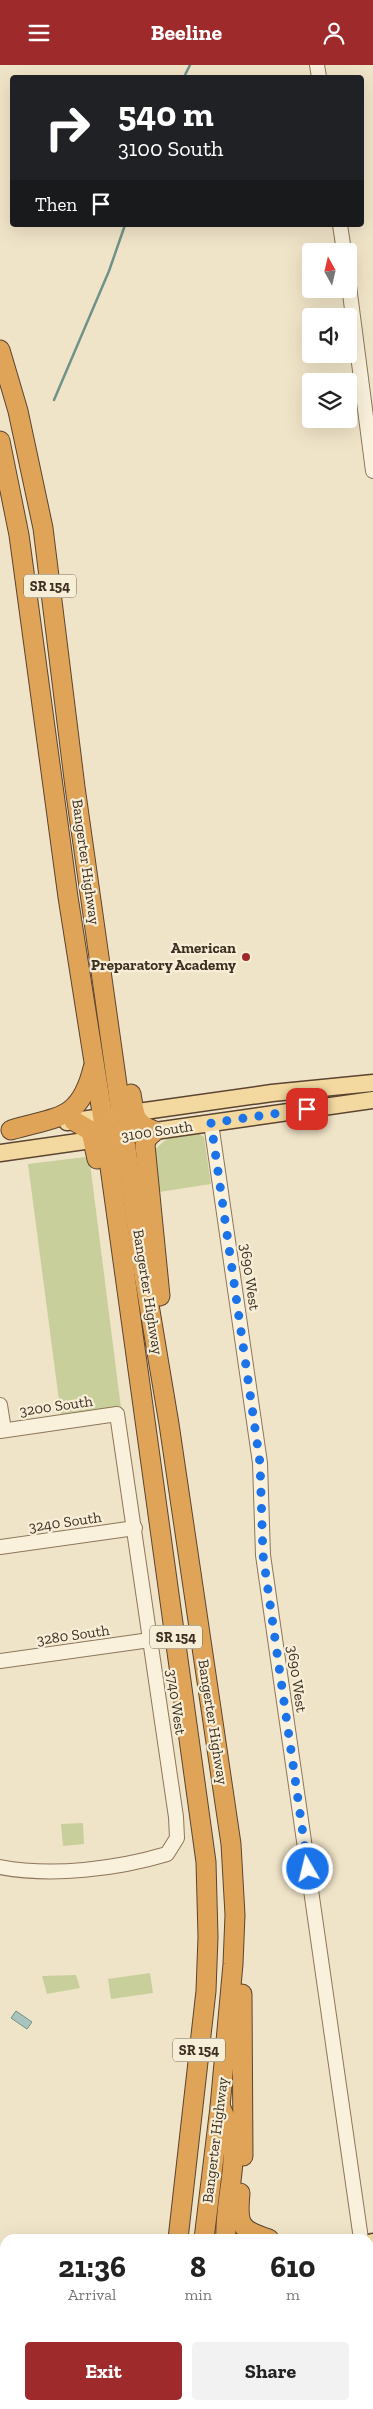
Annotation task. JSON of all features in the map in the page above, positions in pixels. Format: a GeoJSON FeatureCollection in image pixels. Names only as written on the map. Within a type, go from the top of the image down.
{"type":"FeatureCollection","features":[{"type":"Feature","properties":{"kind":"highway","name":"Bangerter Highway"},"geometry":{"type":"LineString","coordinates":[[0,350],[18,411],[40,514],[81,826]]}},
{"type":"Feature","properties":{"kind":"highway","name":"Bangerter Highway"},"geometry":{"type":"LineString","coordinates":[[0,441],[16,519],[27,592],[46,745],[103,1117],[100,1139],[149,1437],[204,1838],[208,1937],[206,1991],[179,2234]]}},
{"type":"Feature","properties":{"kind":"highway","name":"Bangerter Highway"},"geometry":{"type":"LineString","coordinates":[[27,592],[39,610],[64,796],[68,807],[89,837],[98,860],[128,1113],[125,1135],[230,1843],[234,1915],[233,1964],[220,2107],[205,2234]]}},
{"type":"Feature","properties":{"kind":"highway"},"geometry":{"type":"LineString","coordinates":[[6,1131],[71,1112],[79,1104],[86,1092],[95,1062]]}},
{"type":"Feature","properties":{"kind":"highway"},"geometry":{"type":"LineString","coordinates":[[128,1113],[154,1131],[147,1138],[145,1145],[162,1325],[156,1343]]}},
{"type":"Feature","properties":{"kind":"highway"},"geometry":{"type":"LineString","coordinates":[[74,1121],[100,1139]]}},
{"type":"Feature","properties":{"kind":"highway"},"geometry":{"type":"LineString","coordinates":[[149,1437],[164,1460],[183,1590],[196,1608]]}},
{"type":"Feature","properties":{"kind":"highway"},"geometry":{"type":"LineString","coordinates":[[208,1937],[221,1967],[210,2071],[213,2089],[229,2125],[233,2143],[226,2234]]}},
{"type":"Feature","properties":{"kind":"highway"},"geometry":{"type":"LineString","coordinates":[[233,1964],[242,1988],[244,2132],[238,2214],[241,2224],[247,2231],[255,2234]]}},
{"type":"Feature","properties":{"kind":"main road","name":"3100 South"},"geometry":{"type":"LineString","coordinates":[[6,1131],[272,1093],[373,1083]]}},
{"type":"Feature","properties":{"kind":"main road","name":"3100 South"},"geometry":{"type":"LineString","coordinates":[[0,1153],[373,1100]]}},
{"type":"Feature","properties":{"kind":"street"},"geometry":{"type":"LineString","coordinates":[[340,227],[343,243]]}},
{"type":"Feature","properties":{"kind":"street"},"geometry":{"type":"LineString","coordinates":[[350,298],[373,471]]}},
{"type":"Feature","properties":{"kind":"street","name":"3690 West"},"geometry":{"type":"LineString","coordinates":[[211,1123],[260,1463],[263,1555],[360,2234]]}},
{"type":"Feature","properties":{"kind":"street"},"geometry":{"type":"LineString","coordinates":[[0,1405],[2,1431]]}},
{"type":"Feature","properties":{"kind":"street","name":"3200 South"},"geometry":{"type":"LineString","coordinates":[[2,1431],[117,1414]]}},
{"type":"Feature","properties":{"kind":"street","name":"3740 West"},"geometry":{"type":"LineString","coordinates":[[0,1867],[30,1871],[62,1872],[148,1860],[167,1854],[177,1838],[176,1817],[117,1414]]}},
{"type":"Feature","properties":{"kind":"street","name":"3240 South"},"geometry":{"type":"LineString","coordinates":[[0,1547],[135,1528]]}},
{"type":"Feature","properties":{"kind":"street","name":"3280 South"},"geometry":{"type":"LineString","coordinates":[[0,1661],[150,1640]]}},
{"type":"Feature","properties":{"kind":"green space"},"geometry":{"type":"Polygon","coordinates":[[[198,1133],[204,1137],[211,1184],[159,1192],[153,1151],[169,1137],[198,1133]]]}},
{"type":"Feature","properties":{"kind":"green space"},"geometry":{"type":"Polygon","coordinates":[[[85,1157],[90,1163],[121,1408],[61,1416],[28,1164],[85,1157]]]}},
{"type":"Feature","properties":{"kind":"green space"},"geometry":{"type":"Polygon","coordinates":[[[83,1823],[84,1844],[63,1846],[61,1824],[83,1823]]]}},
{"type":"Feature","properties":{"kind":"green space"},"geometry":{"type":"Polygon","coordinates":[[[150,1973],[153,1993],[111,1999],[108,1979],[150,1973]]]}},
{"type":"Feature","properties":{"kind":"green space"},"geometry":{"type":"Polygon","coordinates":[[[76,1975],[80,1988],[47,1994],[42,1976],[76,1975]]]}},
{"type":"Feature","properties":{"kind":"water"},"geometry":{"type":"Polygon","coordinates":[[[16,2011],[32,2022],[27,2029],[11,2018],[16,2011]]]}},
{"type":"Feature","properties":{"kind":"waterway"},"geometry":{"type":"LineString","coordinates":[[185,75],[190,65]]}},
{"type":"Feature","properties":{"kind":"waterway"},"geometry":{"type":"LineString","coordinates":[[54,400],[109,271],[124,227]]}},
{"type":"Feature","properties":{"kind":"place","name":"American Preparatory Academy"},"geometry":{"type":"Point","coordinates":[246,957]}},
{"type":"Feature","properties":{"kind":"route"},"geometry":{"type":"LineString","coordinates":[[307,1109],[211,1123],[260,1463],[260,1523],[263,1555],[308,1869]]}}]}
